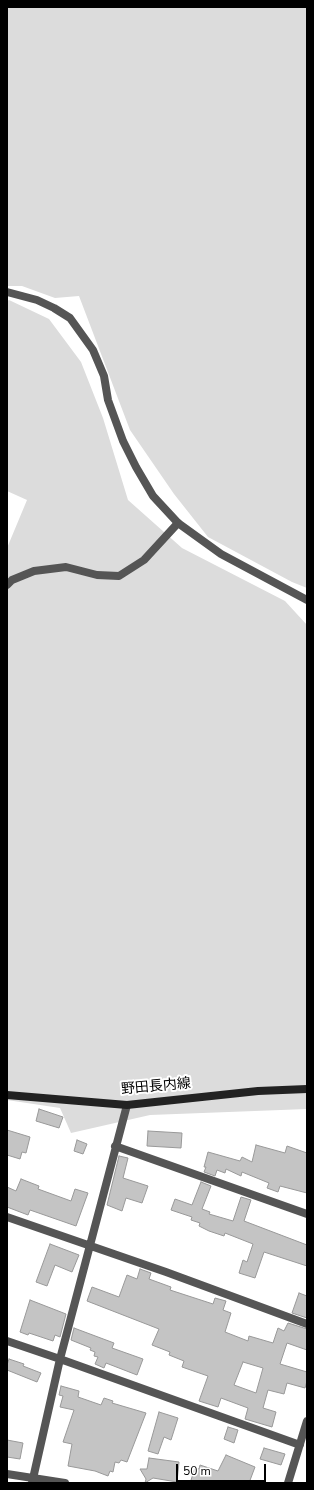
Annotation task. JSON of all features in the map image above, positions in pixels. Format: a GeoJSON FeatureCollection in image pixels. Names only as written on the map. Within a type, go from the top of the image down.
{"type":"FeatureCollection","features":[{"type":"Feature","properties":{"kind":"main road","name":"野田長内線"},"geometry":{"type":"LineString","coordinates":[[7,1095],[127,1105],[258,1091],[307,1089]]}},
{"type":"Feature","properties":{"kind":"street"},"geometry":{"type":"LineString","coordinates":[[7,292],[37,300],[70,318],[93,350],[104,376],[108,400],[123,441],[136,466],[153,496],[178,523],[221,554],[307,600]]}},
{"type":"Feature","properties":{"kind":"street"},"geometry":{"type":"LineString","coordinates":[[7,585],[12,580],[34,571],[66,567],[97,575],[119,576],[144,560],[178,523]]}},
{"type":"Feature","properties":{"kind":"street"},"geometry":{"type":"LineString","coordinates":[[33,1481],[60,1359],[127,1105]]}},
{"type":"Feature","properties":{"kind":"street"},"geometry":{"type":"LineString","coordinates":[[115,1146],[307,1214]]}},
{"type":"Feature","properties":{"kind":"street"},"geometry":{"type":"LineString","coordinates":[[7,1217],[166,1272],[307,1324]]}},
{"type":"Feature","properties":{"kind":"street"},"geometry":{"type":"LineString","coordinates":[[7,1341],[300,1445]]}},
{"type":"Feature","properties":{"kind":"street"},"geometry":{"type":"LineString","coordinates":[[288,1483],[307,1420]]}},
{"type":"Feature","properties":{"kind":"street"},"geometry":{"type":"LineString","coordinates":[[7,1474],[33,1481],[65,1483]]}},
{"type":"Feature","properties":{"kind":"shaded area"},"geometry":{"type":"Polygon","coordinates":[[[7,7],[307,7],[307,588],[292,582],[208,537],[174,494],[130,430],[79,296],[55,298],[22,286],[7,286],[7,7]]]}},
{"type":"Feature","properties":{"kind":"shaded area"},"geometry":{"type":"Polygon","coordinates":[[[9,300],[49,319],[81,362],[103,418],[128,500],[182,548],[285,601],[307,625],[307,1109],[150,1115],[71,1133],[60,1108],[7,1100],[7,548],[27,500],[7,491],[7,301],[9,300]]]}},
{"type":"Feature","properties":{"kind":"building"},"geometry":{"type":"Polygon","coordinates":[[[39,1109],[63,1117],[59,1128],[36,1121],[39,1109]]]}},
{"type":"Feature","properties":{"kind":"building"},"geometry":{"type":"Polygon","coordinates":[[[7,1130],[30,1137],[26,1153],[22,1152],[20,1159],[7,1155],[7,1130]]]}},
{"type":"Feature","properties":{"kind":"building"},"geometry":{"type":"Polygon","coordinates":[[[148,1131],[182,1133],[181,1148],[147,1146],[148,1131]]]}},
{"type":"Feature","properties":{"kind":"building"},"geometry":{"type":"Polygon","coordinates":[[[77,1140],[87,1144],[83,1154],[74,1151],[77,1140]]]}},
{"type":"Feature","properties":{"kind":"building"},"geometry":{"type":"Polygon","coordinates":[[[256,1145],[285,1153],[287,1146],[307,1153],[307,1193],[280,1186],[278,1192],[267,1188],[269,1183],[242,1172],[241,1176],[226,1169],[225,1173],[217,1170],[215,1176],[204,1172],[208,1152],[240,1161],[242,1157],[252,1162],[256,1145]]]}},
{"type":"Feature","properties":{"kind":"building"},"geometry":{"type":"Polygon","coordinates":[[[119,1156],[128,1158],[123,1178],[148,1186],[142,1203],[126,1198],[122,1211],[107,1205],[119,1156]]]}},
{"type":"Feature","properties":{"kind":"building"},"geometry":{"type":"Polygon","coordinates":[[[21,1179],[39,1186],[38,1189],[71,1201],[75,1189],[88,1193],[76,1226],[30,1210],[28,1215],[7,1207],[7,1187],[16,1191],[21,1179]]]}},
{"type":"Feature","properties":{"kind":"building"},"geometry":{"type":"Polygon","coordinates":[[[201,1182],[211,1186],[202,1209],[210,1212],[209,1214],[233,1221],[241,1197],[251,1200],[244,1221],[307,1245],[307,1266],[264,1252],[255,1278],[239,1273],[243,1260],[247,1262],[253,1244],[225,1233],[224,1236],[209,1231],[199,1226],[200,1223],[191,1220],[192,1217],[171,1210],[175,1199],[192,1205],[201,1182]]]}},
{"type":"Feature","properties":{"kind":"building"},"geometry":{"type":"Polygon","coordinates":[[[50,1244],[79,1255],[72,1272],[55,1265],[47,1286],[36,1282],[50,1244]]]}},
{"type":"Feature","properties":{"kind":"building"},"geometry":{"type":"Polygon","coordinates":[[[140,1269],[151,1273],[149,1279],[171,1287],[170,1290],[213,1304],[215,1298],[226,1301],[223,1310],[231,1313],[225,1332],[248,1341],[249,1336],[273,1343],[278,1328],[284,1331],[288,1323],[307,1329],[307,1350],[287,1343],[280,1364],[307,1372],[305,1388],[287,1383],[284,1394],[268,1390],[263,1408],[276,1412],[272,1427],[245,1419],[248,1408],[221,1398],[218,1407],[199,1401],[208,1376],[182,1367],[184,1361],[169,1355],[170,1352],[152,1345],[159,1329],[87,1301],[92,1287],[119,1297],[127,1275],[137,1279],[140,1269]],[[243,1362],[234,1385],[256,1393],[263,1368],[243,1362]]]}},
{"type":"Feature","properties":{"kind":"building"},"geometry":{"type":"Polygon","coordinates":[[[299,1293],[307,1296],[307,1318],[292,1313],[299,1293]]]}},
{"type":"Feature","properties":{"kind":"building"},"geometry":{"type":"Polygon","coordinates":[[[30,1300],[66,1314],[60,1337],[55,1335],[53,1341],[29,1333],[28,1335],[20,1332],[30,1300]]]}},
{"type":"Feature","properties":{"kind":"building"},"geometry":{"type":"Polygon","coordinates":[[[74,1328],[114,1343],[112,1348],[143,1359],[137,1375],[106,1363],[104,1368],[95,1364],[98,1357],[94,1356],[95,1352],[90,1350],[91,1348],[71,1340],[74,1328]]]}},
{"type":"Feature","properties":{"kind":"building"},"geometry":{"type":"Polygon","coordinates":[[[9,1359],[24,1364],[23,1366],[41,1373],[37,1382],[7,1370],[9,1359]]]}},
{"type":"Feature","properties":{"kind":"building"},"geometry":{"type":"Polygon","coordinates":[[[61,1386],[79,1391],[78,1397],[101,1405],[104,1398],[113,1401],[112,1403],[146,1413],[127,1462],[121,1460],[119,1463],[115,1462],[113,1472],[110,1471],[108,1476],[95,1471],[68,1466],[72,1444],[63,1442],[74,1410],[60,1407],[63,1396],[59,1395],[61,1386]]]}},
{"type":"Feature","properties":{"kind":"building"},"geometry":{"type":"Polygon","coordinates":[[[159,1412],[178,1418],[171,1440],[164,1437],[158,1454],[148,1451],[159,1412]]]}},
{"type":"Feature","properties":{"kind":"building"},"geometry":{"type":"Polygon","coordinates":[[[228,1427],[238,1430],[234,1443],[224,1439],[228,1427]]]}},
{"type":"Feature","properties":{"kind":"building"},"geometry":{"type":"Polygon","coordinates":[[[7,1440],[23,1443],[20,1459],[7,1457],[7,1440]]]}},
{"type":"Feature","properties":{"kind":"building"},"geometry":{"type":"Polygon","coordinates":[[[264,1448],[285,1454],[281,1465],[260,1459],[264,1448]]]}},
{"type":"Feature","properties":{"kind":"building"},"geometry":{"type":"Polygon","coordinates":[[[226,1455],[255,1467],[249,1483],[200,1483],[191,1480],[195,1468],[199,1469],[200,1465],[218,1471],[226,1455]]]}},
{"type":"Feature","properties":{"kind":"building"},"geometry":{"type":"Polygon","coordinates":[[[149,1458],[179,1462],[177,1482],[153,1478],[145,1483],[146,1479],[140,1469],[147,1469],[149,1458]]]}}]}
